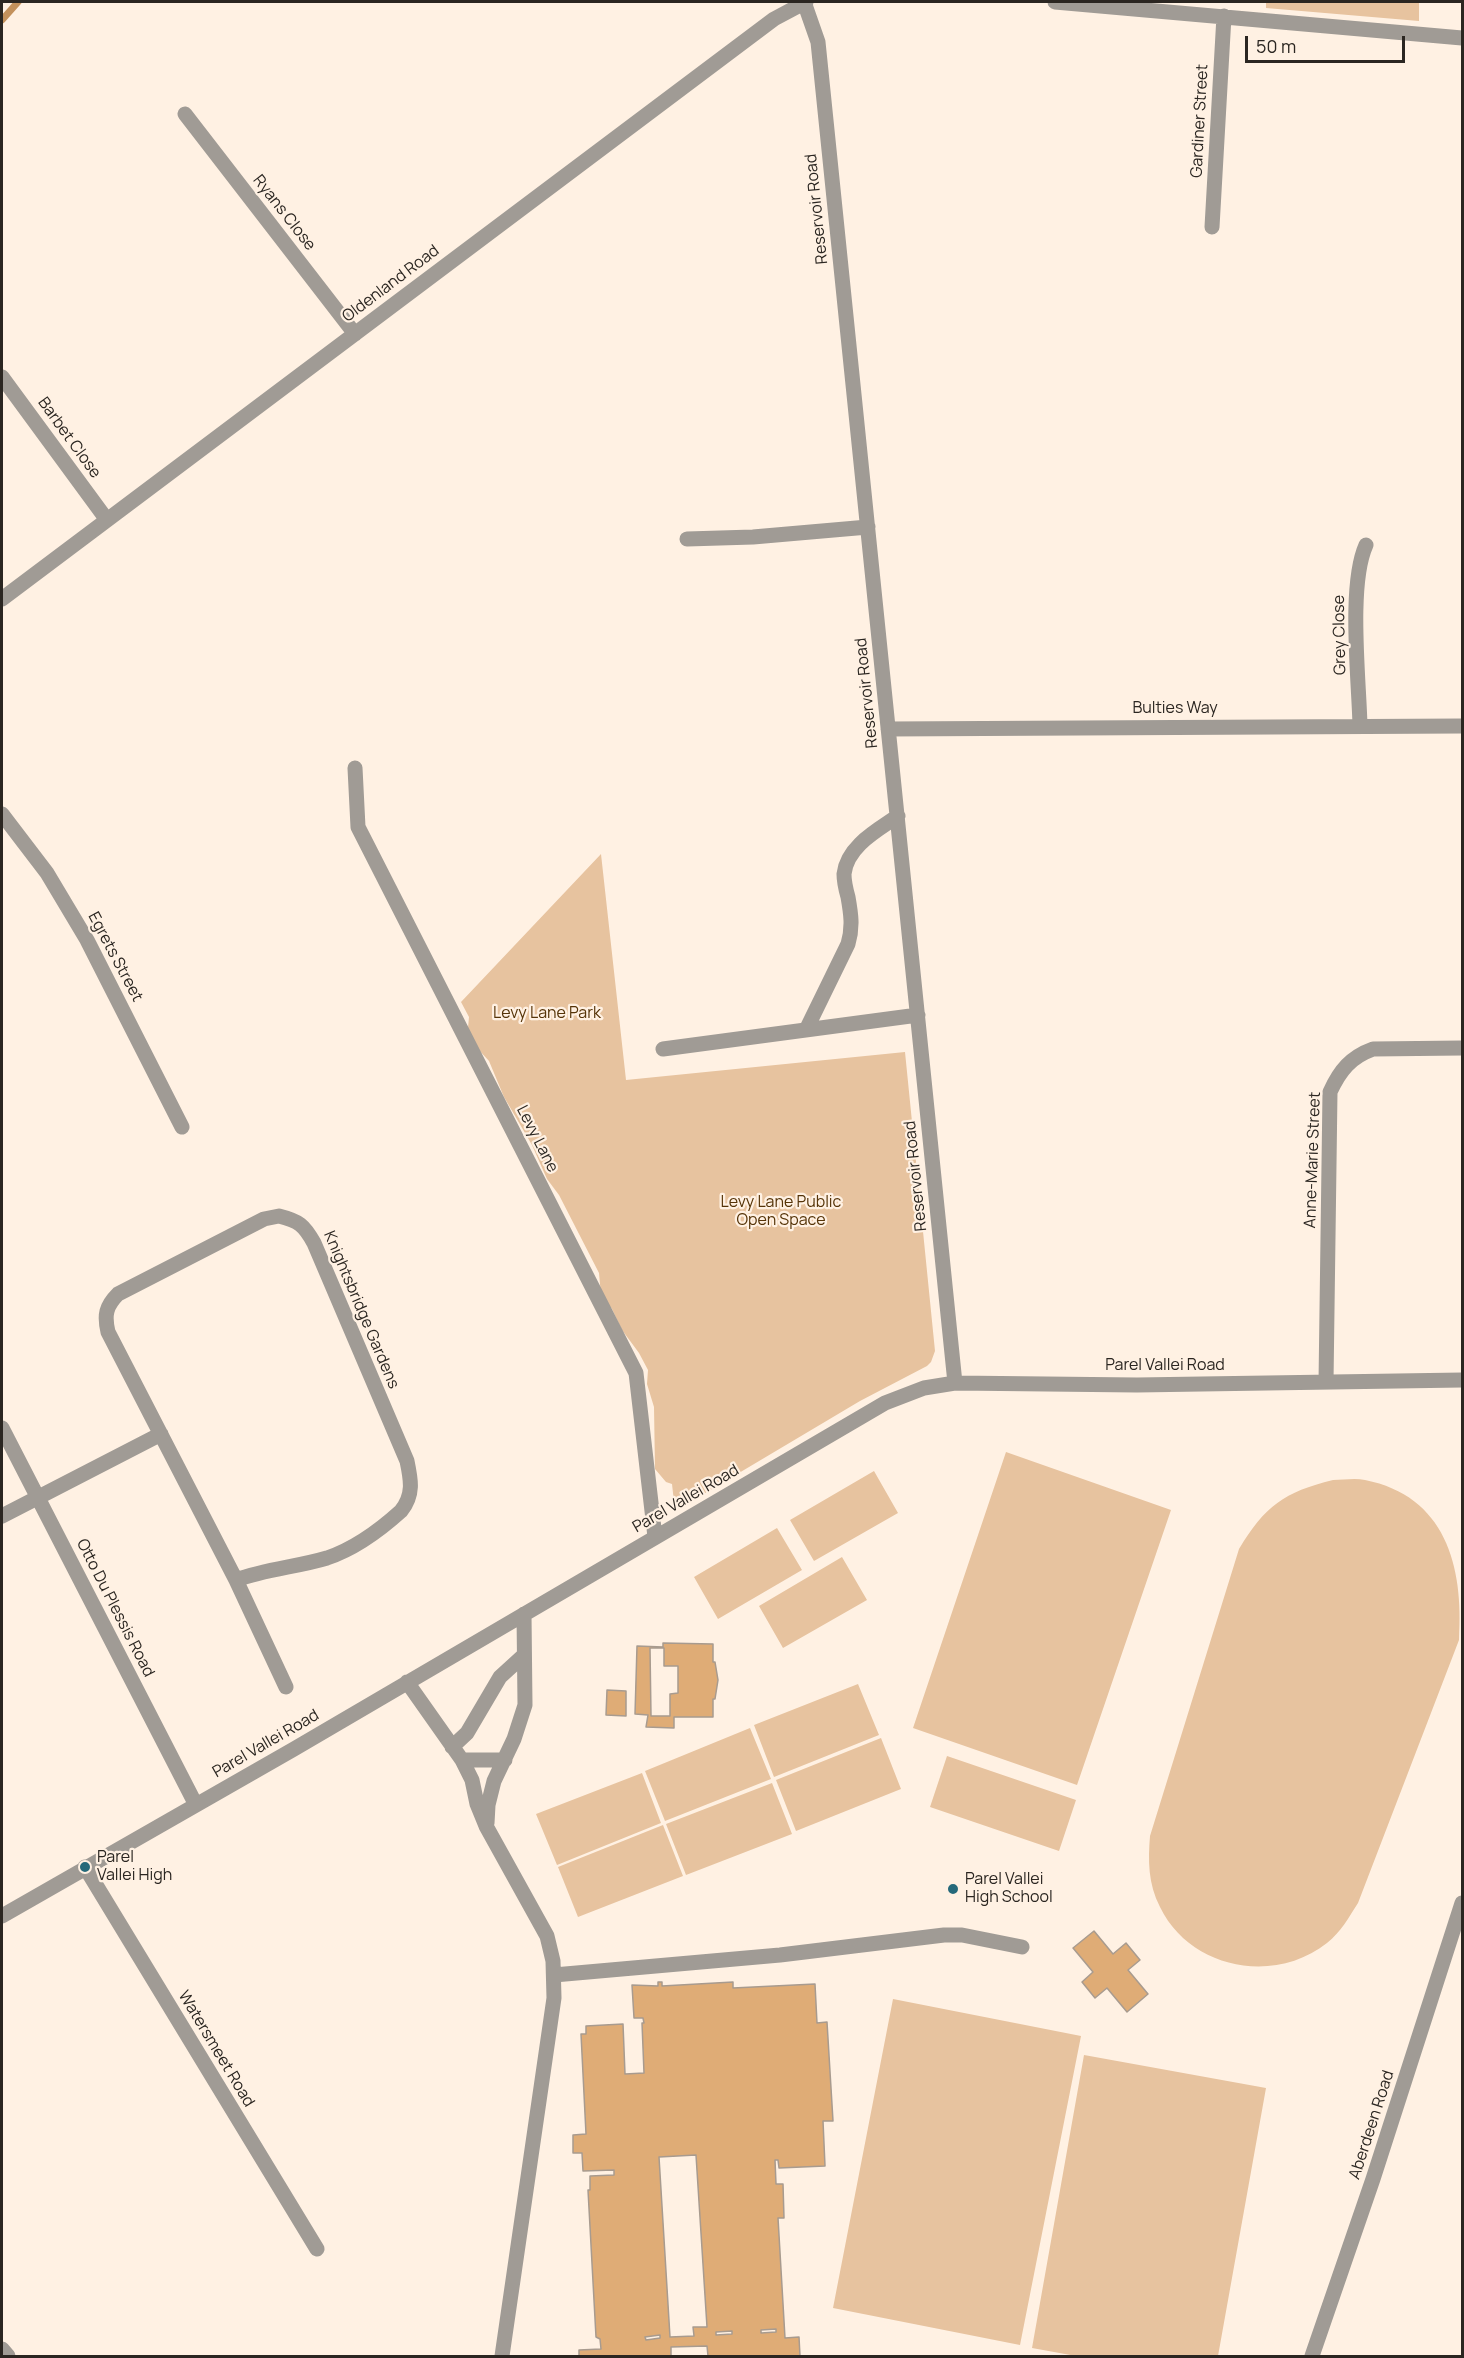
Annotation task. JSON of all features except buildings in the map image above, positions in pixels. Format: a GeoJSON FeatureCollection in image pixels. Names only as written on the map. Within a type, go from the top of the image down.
{"type":"FeatureCollection","features":[{"type":"Feature","properties":{"kind":"street","name":"Oldenland Road"},"geometry":{"type":"LineString","coordinates":[[2,599],[764,26],[805,2]]}},
{"type":"Feature","properties":{"kind":"street","name":"Reservoir Road"},"geometry":{"type":"LineString","coordinates":[[805,2],[818,42],[955,1383]]}},
{"type":"Feature","properties":{"kind":"street"},"geometry":{"type":"LineString","coordinates":[[1055,2],[1103,4],[1462,38]]}},
{"type":"Feature","properties":{"kind":"street","name":"Gardiner Street"},"geometry":{"type":"LineString","coordinates":[[1212,227],[1224,16]]}},
{"type":"Feature","properties":{"kind":"street","name":"Ryans Close"},"geometry":{"type":"LineString","coordinates":[[185,114],[355,334]]}},
{"type":"Feature","properties":{"kind":"street","name":"Barbet Close"},"geometry":{"type":"LineString","coordinates":[[2,377],[107,520]]}},
{"type":"Feature","properties":{"kind":"street"},"geometry":{"type":"LineString","coordinates":[[687,539],[753,537],[868,527]]}},
{"type":"Feature","properties":{"kind":"street","name":"Grey Close"},"geometry":{"type":"LineString","coordinates":[[1360,726],[1357,587],[1361,557],[1366,545]]}},
{"type":"Feature","properties":{"kind":"street","name":"Bulties Way"},"geometry":{"type":"LineString","coordinates":[[888,729],[1462,726]]}},
{"type":"Feature","properties":{"kind":"street","name":"Levy Lane"},"geometry":{"type":"LineString","coordinates":[[356,768],[358,827],[636,1373],[655,1537]]}},
{"type":"Feature","properties":{"kind":"street","name":"Egrets Street"},"geometry":{"type":"LineString","coordinates":[[2,814],[47,873],[87,940],[182,1127]]}},
{"type":"Feature","properties":{"kind":"street"},"geometry":{"type":"LineString","coordinates":[[807,1030],[848,944],[852,930],[844,876],[846,865],[868,837],[898,816]]}},
{"type":"Feature","properties":{"kind":"street"},"geometry":{"type":"LineString","coordinates":[[663,1049],[918,1015]]}},
{"type":"Feature","properties":{"kind":"street","name":"Anne-Marie Street"},"geometry":{"type":"LineString","coordinates":[[1326,1382],[1330,1092],[1338,1074],[1349,1062],[1373,1049],[1462,1048]]}},
{"type":"Feature","properties":{"kind":"street","name":"Knightsbridge Gardens"},"geometry":{"type":"LineString","coordinates":[[237,1580],[256,1573],[327,1558],[355,1545],[401,1511],[406,1506],[411,1490],[407,1461],[314,1243],[305,1228],[295,1220],[279,1216],[264,1219],[118,1294],[106,1309],[105,1320],[108,1332],[237,1580],[286,1687]]}},
{"type":"Feature","properties":{"kind":"street","name":"Parel Vallei Road"},"geometry":{"type":"LineString","coordinates":[[2,1916],[885,1403],[924,1388],[955,1383],[1137,1385],[1462,1380]]}},
{"type":"Feature","properties":{"kind":"street","name":"Otto Du Plessis Road"},"geometry":{"type":"LineString","coordinates":[[2,1428],[196,1805]]}},
{"type":"Feature","properties":{"kind":"street"},"geometry":{"type":"LineString","coordinates":[[2,1516],[161,1434]]}},
{"type":"Feature","properties":{"kind":"street"},"geometry":{"type":"LineString","coordinates":[[486,1826],[491,1792],[517,1731],[525,1705],[524,1614]]}},
{"type":"Feature","properties":{"kind":"street"},"geometry":{"type":"LineString","coordinates":[[452,1747],[467,1733],[500,1677],[523,1656]]}},
{"type":"Feature","properties":{"kind":"street"},"geometry":{"type":"LineString","coordinates":[[407,1682],[462,1760],[472,1780],[477,1804],[486,1826],[547,1936],[551,1948],[554,1998],[502,2356]]}},
{"type":"Feature","properties":{"kind":"street"},"geometry":{"type":"LineString","coordinates":[[462,1760],[505,1761]]}},
{"type":"Feature","properties":{"kind":"street","name":"Watersmeet Road"},"geometry":{"type":"LineString","coordinates":[[86,1867],[317,2249]]}},
{"type":"Feature","properties":{"kind":"street","name":"Aberdeen Road"},"geometry":{"type":"LineString","coordinates":[[1312,2356],[1373,2179],[1462,1903]]}},
{"type":"Feature","properties":{"kind":"street"},"geometry":{"type":"LineString","coordinates":[[554,1976],[780,1955],[951,1934],[1022,1947]]}},
{"type":"Feature","properties":{"kind":"street"},"geometry":{"type":"LineString","coordinates":[[2,2349],[8,2356]]}},
{"type":"Feature","properties":{"kind":"green space"},"geometry":{"type":"Polygon","coordinates":[[[1266,2],[1419,2],[1419,21],[1266,8],[1266,2]]]}},
{"type":"Feature","properties":{"kind":"green space","name":"Levy Lane Public Open Space"},"geometry":{"type":"Polygon","coordinates":[[[601,854],[626,1080],[905,1052],[935,1351],[931,1362],[860,1401],[675,1511],[672,1484],[666,1482],[655,1469],[654,1407],[647,1384],[648,1370],[622,1330],[612,1309],[601,1295],[599,1273],[559,1195],[547,1179],[532,1145],[504,1097],[489,1061],[478,1049],[468,1028],[469,1017],[461,1002],[601,854]]]}},
{"type":"Feature","properties":{"kind":"green space"},"geometry":{"type":"Polygon","coordinates":[[[1006,1452],[1171,1510],[1077,1785],[913,1728],[1006,1452]]]}},
{"type":"Feature","properties":{"kind":"green space"},"geometry":{"type":"Polygon","coordinates":[[[874,1471],[898,1513],[814,1561],[790,1520],[874,1471]]]}},
{"type":"Feature","properties":{"kind":"green space"},"geometry":{"type":"Polygon","coordinates":[[[1361,1479],[1392,1488],[1414,1501],[1431,1518],[1444,1538],[1453,1561],[1460,1612],[1459,1640],[1358,1903],[1344,1924],[1327,1943],[1306,1956],[1283,1964],[1259,1966],[1235,1964],[1212,1957],[1191,1945],[1174,1928],[1160,1907],[1151,1881],[1150,1836],[1239,1549],[1267,1511],[1277,1503],[1301,1490],[1333,1480],[1361,1479]]]}},
{"type":"Feature","properties":{"kind":"green space"},"geometry":{"type":"Polygon","coordinates":[[[777,1528],[802,1570],[718,1619],[694,1577],[777,1528]]]}},
{"type":"Feature","properties":{"kind":"green space"},"geometry":{"type":"Polygon","coordinates":[[[842,1557],[867,1600],[783,1648],[759,1606],[842,1557]]]}},
{"type":"Feature","properties":{"kind":"green space"},"geometry":{"type":"Polygon","coordinates":[[[858,1684],[879,1735],[774,1777],[754,1725],[858,1684]]]}},
{"type":"Feature","properties":{"kind":"green space"},"geometry":{"type":"Polygon","coordinates":[[[750,1728],[771,1779],[665,1821],[645,1771],[750,1728]]]}},
{"type":"Feature","properties":{"kind":"green space"},"geometry":{"type":"Polygon","coordinates":[[[881,1738],[901,1789],[796,1831],[776,1780],[881,1738]]]}},
{"type":"Feature","properties":{"kind":"green space"},"geometry":{"type":"Polygon","coordinates":[[[947,1756],[1076,1800],[1059,1851],[930,1807],[947,1756]]]}},
{"type":"Feature","properties":{"kind":"green space"},"geometry":{"type":"Polygon","coordinates":[[[642,1773],[661,1823],[557,1865],[536,1814],[642,1773]]]}},
{"type":"Feature","properties":{"kind":"green space"},"geometry":{"type":"Polygon","coordinates":[[[772,1783],[792,1834],[686,1875],[666,1824],[772,1783]]]}},
{"type":"Feature","properties":{"kind":"green space"},"geometry":{"type":"Polygon","coordinates":[[[663,1825],[683,1876],[578,1917],[558,1867],[663,1825]]]}},
{"type":"Feature","properties":{"kind":"green space"},"geometry":{"type":"Polygon","coordinates":[[[893,1999],[1081,2036],[1020,2345],[833,2308],[893,1999]]]}},
{"type":"Feature","properties":{"kind":"green space"},"geometry":{"type":"Polygon","coordinates":[[[1084,2055],[1266,2088],[1218,2356],[1076,2356],[1032,2348],[1084,2055]]]}},
{"type":"Feature","properties":{"kind":"waterway"},"geometry":{"type":"LineString","coordinates":[[2,20],[18,2]]}},
{"type":"Feature","properties":{"kind":"place","name":"Parel Vallei High"},"geometry":{"type":"Point","coordinates":[85,1867]}},
{"type":"Feature","properties":{"kind":"place","name":"Parel Vallei High School"},"geometry":{"type":"Point","coordinates":[953,1889]}},
{"type":"Feature","properties":{"kind":"park label","name":"Levy Lane Park"},"geometry":{"type":"Point","coordinates":[547,1014]}}]}
